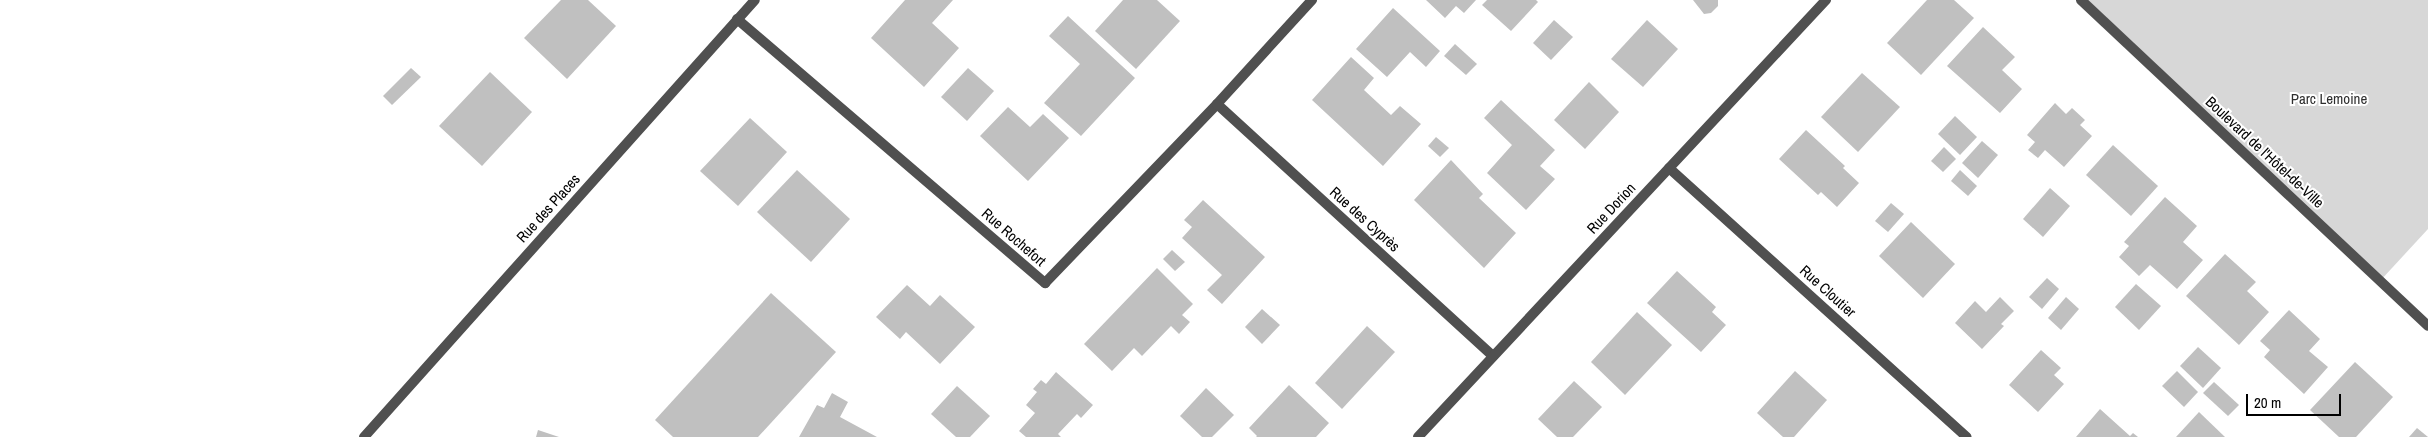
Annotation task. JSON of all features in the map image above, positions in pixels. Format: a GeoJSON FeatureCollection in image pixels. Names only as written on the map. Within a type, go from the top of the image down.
{"type":"FeatureCollection","features":[{"type":"Feature","properties":{"kind":"street","name":"Rue des Places"},"geometry":{"type":"LineString","coordinates":[[364,437],[755,0]]}},
{"type":"Feature","properties":{"kind":"street","name":"Rue Rochefort"},"geometry":{"type":"LineString","coordinates":[[737,19],[1045,283],[1217,104],[1312,0]]}},
{"type":"Feature","properties":{"kind":"street","name":"Rue Dorion"},"geometry":{"type":"LineString","coordinates":[[1418,437],[1826,0]]}},
{"type":"Feature","properties":{"kind":"street","name":"Boulevard de l'Hôtel-de-Ville"},"geometry":{"type":"LineString","coordinates":[[2081,0],[2428,326]]}},
{"type":"Feature","properties":{"kind":"street","name":"Rue des Cyprès"},"geometry":{"type":"LineString","coordinates":[[1217,104],[1493,356]]}},
{"type":"Feature","properties":{"kind":"street","name":"Rue Cloutier"},"geometry":{"type":"LineString","coordinates":[[1669,168],[1967,437]]}},
{"type":"Feature","properties":{"kind":"green space","name":"Parc Lemoine"},"geometry":{"type":"Polygon","coordinates":[[[2081,0],[2428,0],[2428,229],[2380,281],[2081,0]]]}},
{"type":"Feature","properties":{"kind":"building"},"geometry":{"type":"Polygon","coordinates":[[[561,0],[588,0],[616,26],[567,79],[524,38],[561,0]]]}},
{"type":"Feature","properties":{"kind":"building"},"geometry":{"type":"Polygon","coordinates":[[[905,0],[953,0],[932,23],[959,48],[924,87],[871,38],[905,0]]]}},
{"type":"Feature","properties":{"kind":"building"},"geometry":{"type":"Polygon","coordinates":[[[1123,0],[1157,0],[1180,21],[1136,69],[1095,31],[1123,0]]]}},
{"type":"Feature","properties":{"kind":"building"},"geometry":{"type":"Polygon","coordinates":[[[1426,0],[1476,0],[1464,13],[1456,6],[1445,18],[1426,0]]]}},
{"type":"Feature","properties":{"kind":"building"},"geometry":{"type":"Polygon","coordinates":[[[1487,0],[1536,0],[1538,2],[1511,31],[1482,5],[1487,0]]]}},
{"type":"Feature","properties":{"kind":"building"},"geometry":{"type":"Polygon","coordinates":[[[1693,0],[1718,0],[1718,6],[1711,13],[1704,14],[1693,0]]]}},
{"type":"Feature","properties":{"kind":"building"},"geometry":{"type":"Polygon","coordinates":[[[1927,0],[1954,0],[1974,18],[1921,75],[1887,43],[1927,0]]]}},
{"type":"Feature","properties":{"kind":"building"},"geometry":{"type":"Polygon","coordinates":[[[1393,8],[1440,51],[1426,67],[1410,52],[1387,77],[1356,49],[1393,8]]]}},
{"type":"Feature","properties":{"kind":"building"},"geometry":{"type":"Polygon","coordinates":[[[1068,16],[1135,78],[1081,136],[1044,103],[1080,64],[1049,36],[1068,16]]]}},
{"type":"Feature","properties":{"kind":"building"},"geometry":{"type":"Polygon","coordinates":[[[1554,20],[1573,37],[1551,60],[1533,43],[1554,20]]]}},
{"type":"Feature","properties":{"kind":"building"},"geometry":{"type":"Polygon","coordinates":[[[1647,20],[1678,49],[1643,87],[1611,59],[1647,20]]]}},
{"type":"Feature","properties":{"kind":"building"},"geometry":{"type":"Polygon","coordinates":[[[1983,27],[2015,57],[2002,70],[2022,89],[2000,113],[1947,66],[1983,27]]]}},
{"type":"Feature","properties":{"kind":"building"},"geometry":{"type":"Polygon","coordinates":[[[1455,44],[1477,64],[1466,75],[1444,56],[1455,44]]]}},
{"type":"Feature","properties":{"kind":"building"},"geometry":{"type":"Polygon","coordinates":[[[1351,57],[1374,78],[1364,90],[1391,115],[1400,106],[1421,124],[1383,166],[1312,100],[1351,57]]]}},
{"type":"Feature","properties":{"kind":"building"},"geometry":{"type":"Polygon","coordinates":[[[411,68],[421,77],[392,105],[383,96],[411,68]]]}},
{"type":"Feature","properties":{"kind":"building"},"geometry":{"type":"Polygon","coordinates":[[[968,68],[994,91],[967,121],[941,97],[968,68]]]}},
{"type":"Feature","properties":{"kind":"building"},"geometry":{"type":"Polygon","coordinates":[[[490,72],[532,112],[482,166],[439,126],[490,72]]]}},
{"type":"Feature","properties":{"kind":"building"},"geometry":{"type":"Polygon","coordinates":[[[1862,73],[1900,107],[1858,152],[1821,117],[1862,73]]]}},
{"type":"Feature","properties":{"kind":"building"},"geometry":{"type":"Polygon","coordinates":[[[1589,82],[1619,112],[1585,149],[1554,120],[1589,82]]]}},
{"type":"Feature","properties":{"kind":"building"},"geometry":{"type":"Polygon","coordinates":[[[1501,100],[1555,150],[1540,166],[1555,179],[1526,210],[1487,173],[1512,145],[1484,118],[1501,100]]]}},
{"type":"Feature","properties":{"kind":"building"},"geometry":{"type":"Polygon","coordinates":[[[2055,103],[2066,114],[2072,108],[2085,120],[2080,125],[2092,136],[2064,167],[2045,150],[2038,158],[2028,150],[2035,142],[2027,135],[2055,103]]]}},
{"type":"Feature","properties":{"kind":"building"},"geometry":{"type":"Polygon","coordinates":[[[1008,107],[1030,127],[1043,114],[1069,138],[1028,181],[980,136],[1008,107]]]}},
{"type":"Feature","properties":{"kind":"building"},"geometry":{"type":"Polygon","coordinates":[[[1955,116],[1977,137],[1960,155],[1938,134],[1955,116]]]}},
{"type":"Feature","properties":{"kind":"building"},"geometry":{"type":"Polygon","coordinates":[[[750,118],[787,152],[738,206],[700,171],[750,118]]]}},
{"type":"Feature","properties":{"kind":"building"},"geometry":{"type":"Polygon","coordinates":[[[1806,130],[1845,166],[1843,168],[1859,183],[1837,207],[1821,192],[1818,195],[1779,159],[1806,130]]]}},
{"type":"Feature","properties":{"kind":"building"},"geometry":{"type":"Polygon","coordinates":[[[1436,137],[1449,148],[1440,157],[1428,146],[1436,137]]]}},
{"type":"Feature","properties":{"kind":"building"},"geometry":{"type":"Polygon","coordinates":[[[1982,141],[1998,155],[1978,178],[1962,163],[1982,141]]]}},
{"type":"Feature","properties":{"kind":"building"},"geometry":{"type":"Polygon","coordinates":[[[2113,145],[2158,186],[2131,216],[2086,175],[2113,145]]]}},
{"type":"Feature","properties":{"kind":"building"},"geometry":{"type":"Polygon","coordinates":[[[1944,147],[1956,159],[1943,172],[1931,161],[1944,147]]]}},
{"type":"Feature","properties":{"kind":"building"},"geometry":{"type":"Polygon","coordinates":[[[1451,160],[1483,194],[1479,198],[1516,233],[1484,268],[1414,200],[1451,160]]]}},
{"type":"Feature","properties":{"kind":"building"},"geometry":{"type":"Polygon","coordinates":[[[797,170],[850,219],[811,262],[757,212],[797,170]]]}},
{"type":"Feature","properties":{"kind":"building"},"geometry":{"type":"Polygon","coordinates":[[[1960,170],[1977,186],[1968,196],[1951,181],[1960,170]]]}},
{"type":"Feature","properties":{"kind":"building"},"geometry":{"type":"Polygon","coordinates":[[[2050,188],[2070,206],[2043,237],[2023,219],[2050,188]]]}},
{"type":"Feature","properties":{"kind":"building"},"geometry":{"type":"Polygon","coordinates":[[[2165,197],[2197,226],[2183,242],[2203,260],[2177,289],[2150,265],[2139,276],[2119,257],[2129,246],[2124,242],[2165,197]]]}},
{"type":"Feature","properties":{"kind":"building"},"geometry":{"type":"Polygon","coordinates":[[[1203,200],[1265,257],[1222,304],[1207,290],[1222,275],[1182,238],[1192,227],[1184,220],[1203,200]]]}},
{"type":"Feature","properties":{"kind":"building"},"geometry":{"type":"Polygon","coordinates":[[[1891,203],[1904,214],[1888,232],[1875,221],[1891,203]]]}},
{"type":"Feature","properties":{"kind":"building"},"geometry":{"type":"Polygon","coordinates":[[[1911,222],[1955,264],[1923,298],[1879,256],[1911,222]]]}},
{"type":"Feature","properties":{"kind":"building"},"geometry":{"type":"Polygon","coordinates":[[[1172,250],[1185,262],[1175,271],[1163,259],[1172,250]]]}},
{"type":"Feature","properties":{"kind":"building"},"geometry":{"type":"Polygon","coordinates":[[[2225,254],[2256,282],[2247,291],[2269,312],[2239,345],[2186,296],[2225,254]]]}},
{"type":"Feature","properties":{"kind":"building"},"geometry":{"type":"Polygon","coordinates":[[[1157,268],[1193,304],[1182,315],[1190,322],[1179,334],[1171,326],[1142,356],[1134,348],[1112,371],[1084,344],[1157,268]]]}},
{"type":"Feature","properties":{"kind":"building"},"geometry":{"type":"Polygon","coordinates":[[[1677,271],[1716,307],[1712,312],[1726,325],[1701,352],[1647,303],[1677,271]]]}},
{"type":"Feature","properties":{"kind":"building"},"geometry":{"type":"Polygon","coordinates":[[[2047,278],[2059,289],[2042,309],[2029,297],[2047,278]]]}},
{"type":"Feature","properties":{"kind":"building"},"geometry":{"type":"Polygon","coordinates":[[[2136,284],[2161,306],[2139,330],[2115,307],[2136,284]]]}},
{"type":"Feature","properties":{"kind":"building"},"geometry":{"type":"Polygon","coordinates":[[[907,285],[930,306],[940,295],[975,327],[940,364],[906,332],[900,339],[876,317],[907,285]]]}},
{"type":"Feature","properties":{"kind":"building"},"geometry":{"type":"Polygon","coordinates":[[[771,293],[836,352],[758,437],[673,437],[655,420],[771,293]]]}},
{"type":"Feature","properties":{"kind":"building"},"geometry":{"type":"Polygon","coordinates":[[[2000,297],[2014,311],[2001,324],[2004,326],[1982,349],[1955,323],[1975,301],[1986,312],[2000,297]]]}},
{"type":"Feature","properties":{"kind":"building"},"geometry":{"type":"Polygon","coordinates":[[[2066,297],[2079,309],[2061,330],[2048,318],[2066,297]]]}},
{"type":"Feature","properties":{"kind":"building"},"geometry":{"type":"Polygon","coordinates":[[[1262,309],[1280,325],[1262,344],[1245,327],[1262,309]]]}},
{"type":"Feature","properties":{"kind":"building"},"geometry":{"type":"Polygon","coordinates":[[[2289,310],[2320,339],[2309,351],[2328,367],[2304,394],[2264,357],[2270,350],[2260,341],[2289,310]]]}},
{"type":"Feature","properties":{"kind":"building"},"geometry":{"type":"Polygon","coordinates":[[[1637,312],[1672,345],[1625,395],[1591,362],[1637,312]]]}},
{"type":"Feature","properties":{"kind":"building"},"geometry":{"type":"Polygon","coordinates":[[[1367,326],[1395,352],[1342,409],[1315,383],[1367,326]]]}},
{"type":"Feature","properties":{"kind":"building"},"geometry":{"type":"Polygon","coordinates":[[[2198,347],[2221,368],[2203,388],[2180,366],[2198,347]]]}},
{"type":"Feature","properties":{"kind":"building"},"geometry":{"type":"Polygon","coordinates":[[[2041,350],[2061,368],[2054,375],[2064,384],[2038,412],[2009,385],[2041,350]]]}},
{"type":"Feature","properties":{"kind":"building"},"geometry":{"type":"Polygon","coordinates":[[[2355,362],[2393,397],[2356,437],[2339,437],[2310,410],[2355,362]]]}},
{"type":"Feature","properties":{"kind":"building"},"geometry":{"type":"Polygon","coordinates":[[[1795,371],[1827,400],[1794,437],[1783,437],[1757,413],[1795,371]]]}},
{"type":"Feature","properties":{"kind":"building"},"geometry":{"type":"Polygon","coordinates":[[[2177,371],[2198,392],[2184,407],[2162,386],[2177,371]]]}},
{"type":"Feature","properties":{"kind":"building"},"geometry":{"type":"Polygon","coordinates":[[[1056,372],[1093,405],[1081,418],[1077,414],[1058,434],[1061,437],[1026,437],[1019,431],[1035,413],[1026,405],[1037,392],[1033,389],[1041,380],[1046,384],[1056,372]]]}},
{"type":"Feature","properties":{"kind":"building"},"geometry":{"type":"Polygon","coordinates":[[[1574,381],[1602,407],[1573,437],[1557,437],[1538,419],[1574,381]]]}},
{"type":"Feature","properties":{"kind":"building"},"geometry":{"type":"Polygon","coordinates":[[[2214,382],[2239,405],[2228,416],[2203,393],[2214,382]]]}},
{"type":"Feature","properties":{"kind":"building"},"geometry":{"type":"Polygon","coordinates":[[[1289,385],[1329,423],[1316,437],[1256,437],[1249,428],[1289,385]]]}},
{"type":"Feature","properties":{"kind":"building"},"geometry":{"type":"Polygon","coordinates":[[[957,386],[990,416],[970,437],[956,437],[931,414],[957,386]]]}},
{"type":"Feature","properties":{"kind":"building"},"geometry":{"type":"Polygon","coordinates":[[[1206,388],[1234,415],[1212,437],[1202,437],[1180,416],[1206,388]]]}},
{"type":"Feature","properties":{"kind":"building"},"geometry":{"type":"Polygon","coordinates":[[[832,393],[848,402],[840,417],[877,437],[799,437],[817,405],[824,408],[832,393]]]}},
{"type":"Feature","properties":{"kind":"building"},"geometry":{"type":"Polygon","coordinates":[[[2100,409],[2130,436],[2133,433],[2138,437],[2076,437],[2100,409]]]}},
{"type":"Feature","properties":{"kind":"building"},"geometry":{"type":"Polygon","coordinates":[[[2199,412],[2225,437],[2176,437],[2199,412]]]}},
{"type":"Feature","properties":{"kind":"building"},"geometry":{"type":"Polygon","coordinates":[[[2417,428],[2428,437],[2409,437],[2417,428]]]}},
{"type":"Feature","properties":{"kind":"building"},"geometry":{"type":"Polygon","coordinates":[[[538,430],[559,437],[536,437],[538,430]]]}}]}
